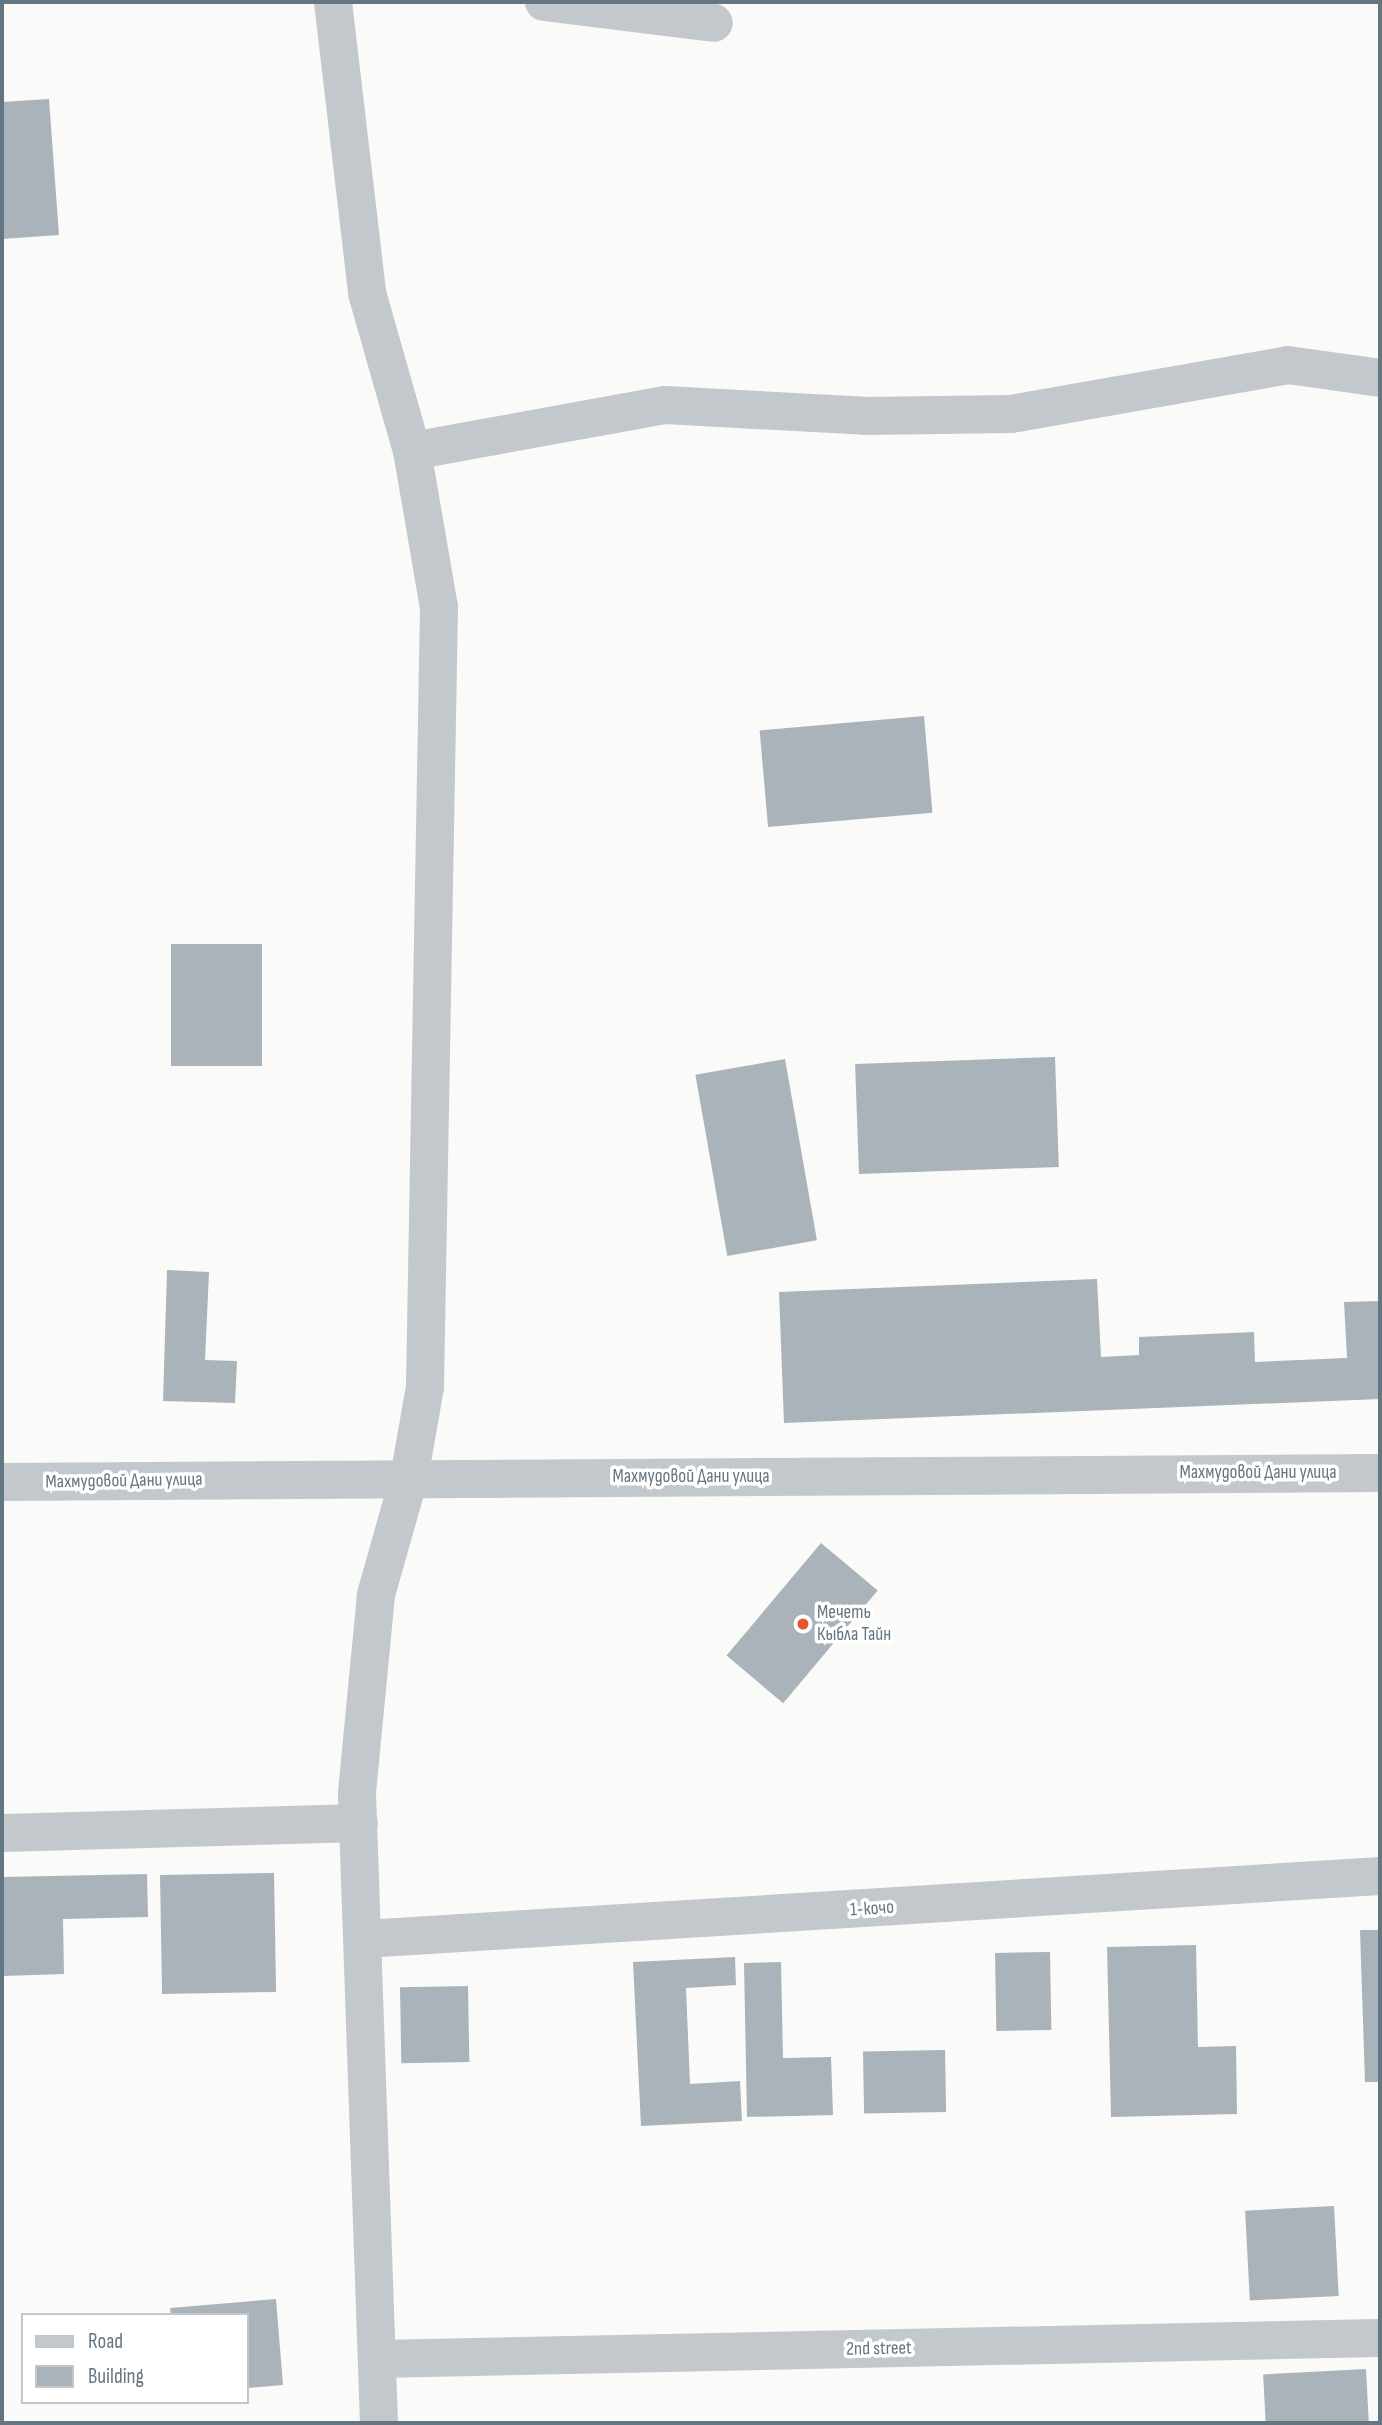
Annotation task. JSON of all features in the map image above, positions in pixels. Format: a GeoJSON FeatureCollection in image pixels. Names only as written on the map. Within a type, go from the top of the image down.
{"type":"FeatureCollection","features":[{"type":"Feature","properties":{"kind":"street"},"geometry":{"type":"LineString","coordinates":[[332,2],[368,293],[412,451],[439,607],[425,1387],[409,1478],[376,1595],[359,1823],[379,2423]]}},
{"type":"Feature","properties":{"kind":"street"},"geometry":{"type":"LineString","coordinates":[[544,2],[714,23]]}},
{"type":"Feature","properties":{"kind":"street"},"geometry":{"type":"LineString","coordinates":[[412,451],[665,405],[865,416],[1012,414],[1288,365],[1380,378]]}},
{"type":"Feature","properties":{"kind":"street","name":"Махмудовой Дани улица"},"geometry":{"type":"LineString","coordinates":[[2,1482],[1380,1472]]}},
{"type":"Feature","properties":{"kind":"street"},"geometry":{"type":"LineString","coordinates":[[2,1833],[359,1823]]}},
{"type":"Feature","properties":{"kind":"street","name":"1-кочо"},"geometry":{"type":"LineString","coordinates":[[363,1939],[1380,1875]]}},
{"type":"Feature","properties":{"kind":"street","name":"2nd street"},"geometry":{"type":"LineString","coordinates":[[378,2359],[1380,2338]]}},
{"type":"Feature","properties":{"kind":"building"},"geometry":{"type":"Polygon","coordinates":[[[49,99],[59,235],[2,239],[2,102],[49,99]]]}},
{"type":"Feature","properties":{"kind":"building"},"geometry":{"type":"Polygon","coordinates":[[[924,716],[932,813],[768,827],[760,730],[924,716]]]}},
{"type":"Feature","properties":{"kind":"building"},"geometry":{"type":"Polygon","coordinates":[[[171,944],[262,944],[262,1066],[171,1066],[171,944]]]}},
{"type":"Feature","properties":{"kind":"building"},"geometry":{"type":"Polygon","coordinates":[[[1055,1057],[1059,1167],[859,1174],[855,1064],[1055,1057]]]}},
{"type":"Feature","properties":{"kind":"building"},"geometry":{"type":"Polygon","coordinates":[[[785,1059],[817,1240],[727,1256],[695,1075],[785,1059]]]}},
{"type":"Feature","properties":{"kind":"building"},"geometry":{"type":"Polygon","coordinates":[[[167,1270],[209,1272],[205,1360],[237,1361],[235,1403],[163,1401],[167,1270]]]}},
{"type":"Feature","properties":{"kind":"building"},"geometry":{"type":"Polygon","coordinates":[[[1097,1279],[1101,1357],[1139,1355],[1139,1337],[1254,1332],[1255,1362],[1347,1358],[1344,1302],[1380,1301],[1380,1399],[784,1423],[779,1292],[1097,1279]]]}},
{"type":"Feature","properties":{"kind":"building","name":"Мечеть Кыбла Тайн"},"geometry":{"type":"Polygon","coordinates":[[[821,1543],[878,1591],[783,1703],[727,1656],[821,1543]]]}},
{"type":"Feature","properties":{"kind":"building"},"geometry":{"type":"Polygon","coordinates":[[[274,1873],[276,1992],[162,1994],[160,1875],[274,1873]]]}},
{"type":"Feature","properties":{"kind":"building"},"geometry":{"type":"Polygon","coordinates":[[[147,1874],[148,1917],[63,1919],[64,1974],[2,1976],[2,1877],[147,1874]]]}},
{"type":"Feature","properties":{"kind":"building"},"geometry":{"type":"Polygon","coordinates":[[[1360,1930],[1380,1930],[1380,2082],[1365,2082],[1360,1930]]]}},
{"type":"Feature","properties":{"kind":"building"},"geometry":{"type":"Polygon","coordinates":[[[1196,1945],[1198,2047],[1236,2046],[1237,2114],[1111,2117],[1107,1947],[1196,1945]]]}},
{"type":"Feature","properties":{"kind":"building"},"geometry":{"type":"Polygon","coordinates":[[[1050,1952],[1051,2030],[996,2031],[995,1953],[1050,1952]]]}},
{"type":"Feature","properties":{"kind":"building"},"geometry":{"type":"Polygon","coordinates":[[[735,1957],[736,1985],[686,1988],[690,2084],[740,2081],[742,2121],[641,2126],[633,1962],[735,1957]]]}},
{"type":"Feature","properties":{"kind":"building"},"geometry":{"type":"Polygon","coordinates":[[[781,1962],[783,2058],[831,2057],[833,2115],[747,2117],[744,1963],[781,1962]]]}},
{"type":"Feature","properties":{"kind":"building"},"geometry":{"type":"Polygon","coordinates":[[[468,1986],[469,2062],[401,2063],[400,1987],[468,1986]]]}},
{"type":"Feature","properties":{"kind":"building"},"geometry":{"type":"Polygon","coordinates":[[[945,2050],[946,2112],[864,2113],[863,2051],[945,2050]]]}},
{"type":"Feature","properties":{"kind":"building"},"geometry":{"type":"Polygon","coordinates":[[[1334,2206],[1339,2296],[1250,2301],[1245,2211],[1334,2206]]]}},
{"type":"Feature","properties":{"kind":"building"},"geometry":{"type":"Polygon","coordinates":[[[276,2299],[283,2385],[248,2388],[248,2313],[171,2313],[170,2308],[276,2299]]]}},
{"type":"Feature","properties":{"kind":"building"},"geometry":{"type":"Polygon","coordinates":[[[1366,2369],[1369,2423],[1266,2423],[1263,2374],[1366,2369]]]}},
{"type":"Feature","properties":{"kind":"place","name":"Мечеть Кыбла Тайн"},"geometry":{"type":"Point","coordinates":[803,1624]}}]}
